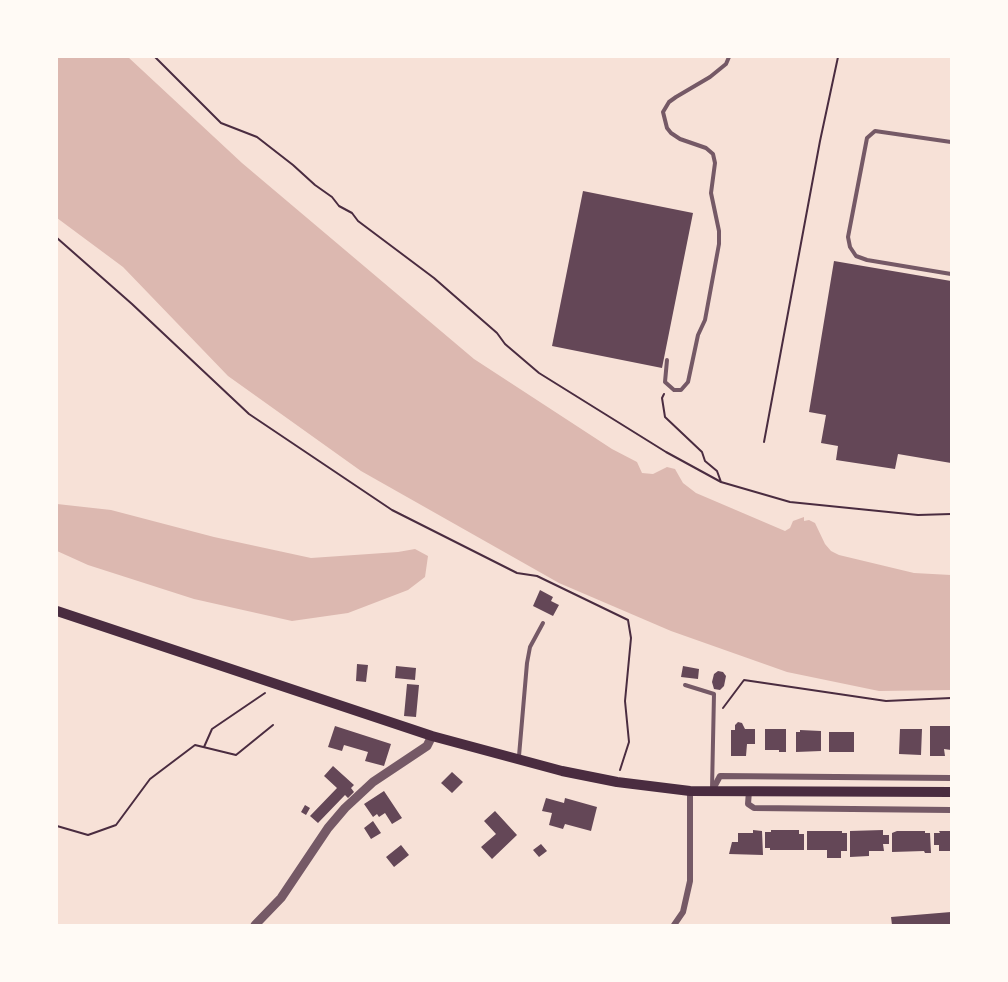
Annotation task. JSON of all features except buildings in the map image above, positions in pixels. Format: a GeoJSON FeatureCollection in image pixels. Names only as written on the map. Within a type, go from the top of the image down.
{"type":"FeatureCollection","features":[{"type":"Feature","properties":{"kind":"main road"},"geometry":{"type":"LineString","coordinates":[[57,611],[432,736],[518,760],[617,783],[690,791],[951,792]]}},
{"type":"Feature","properties":{"kind":"street"},"geometry":{"type":"LineString","coordinates":[[255,925],[281,898],[328,828],[345,808],[373,782],[427,747],[432,736]]}},
{"type":"Feature","properties":{"kind":"street"},"geometry":{"type":"LineString","coordinates":[[712,791],[720,776],[951,778]]}},
{"type":"Feature","properties":{"kind":"street"},"geometry":{"type":"LineString","coordinates":[[674,925],[683,912],[690,881],[690,791]]}},
{"type":"Feature","properties":{"kind":"street"},"geometry":{"type":"LineString","coordinates":[[749,791],[748,804],[754,808],[951,810]]}},
{"type":"Feature","properties":{"kind":"lane"},"geometry":{"type":"LineString","coordinates":[[667,360],[665,382],[674,390],[681,390],[688,382],[698,335],[705,321],[719,244],[719,231],[711,193],[715,163],[713,154],[706,148],[680,139],[671,133],[667,128],[663,112],[669,102],[710,77],[726,64],[729,57]]}},
{"type":"Feature","properties":{"kind":"lane"},"geometry":{"type":"LineString","coordinates":[[951,142],[875,131],[867,138],[848,237],[850,247],[856,256],[867,260],[951,274]]}},
{"type":"Feature","properties":{"kind":"lane"},"geometry":{"type":"LineString","coordinates":[[518,760],[527,663],[530,647],[543,623]]}},
{"type":"Feature","properties":{"kind":"lane"},"geometry":{"type":"LineString","coordinates":[[685,685],[714,694],[712,791]]}},
{"type":"Feature","properties":{"kind":"path"},"geometry":{"type":"LineString","coordinates":[[155,57],[221,123],[257,137],[293,165],[332,197],[339,206],[352,213],[358,221],[434,278],[539,373],[666,452],[721,482],[790,501],[918,515],[951,514]]}},
{"type":"Feature","properties":{"kind":"path"},"geometry":{"type":"LineString","coordinates":[[764,442],[820,141],[838,57]]}},
{"type":"Feature","properties":{"kind":"path"},"geometry":{"type":"LineString","coordinates":[[57,238],[132,304],[249,414],[392,510],[517,573],[537,576],[628,620],[631,638],[625,701],[629,742],[620,769]]}},
{"type":"Feature","properties":{"kind":"path"},"geometry":{"type":"LineString","coordinates":[[668,385],[662,398],[665,417],[702,452],[705,461],[717,471],[721,482]]}},
{"type":"Feature","properties":{"kind":"path"},"geometry":{"type":"LineString","coordinates":[[721,710],[744,680],[886,701],[951,698]]}},
{"type":"Feature","properties":{"kind":"path"},"geometry":{"type":"LineString","coordinates":[[204,747],[212,729],[265,693]]}},
{"type":"Feature","properties":{"kind":"path"},"geometry":{"type":"LineString","coordinates":[[57,826],[88,835],[116,825],[150,779],[195,745],[236,755],[273,725]]}},
{"type":"Feature","properties":{"kind":"shaded area"},"geometry":{"type":"Polygon","coordinates":[[[57,57],[128,57],[242,163],[474,359],[612,449],[637,462],[642,473],[653,474],[667,467],[675,469],[683,483],[696,493],[785,531],[790,528],[793,521],[804,517],[804,521],[809,520],[815,523],[825,544],[839,555],[914,573],[951,575],[951,690],[879,691],[787,672],[671,631],[559,583],[361,471],[228,376],[123,267],[57,218],[57,57]]]}},
{"type":"Feature","properties":{"kind":"shaded area"},"geometry":{"type":"Polygon","coordinates":[[[57,504],[111,510],[214,537],[311,558],[415,549],[428,556],[425,577],[408,590],[348,613],[292,621],[194,599],[88,565],[57,551],[57,504]]]}}]}
